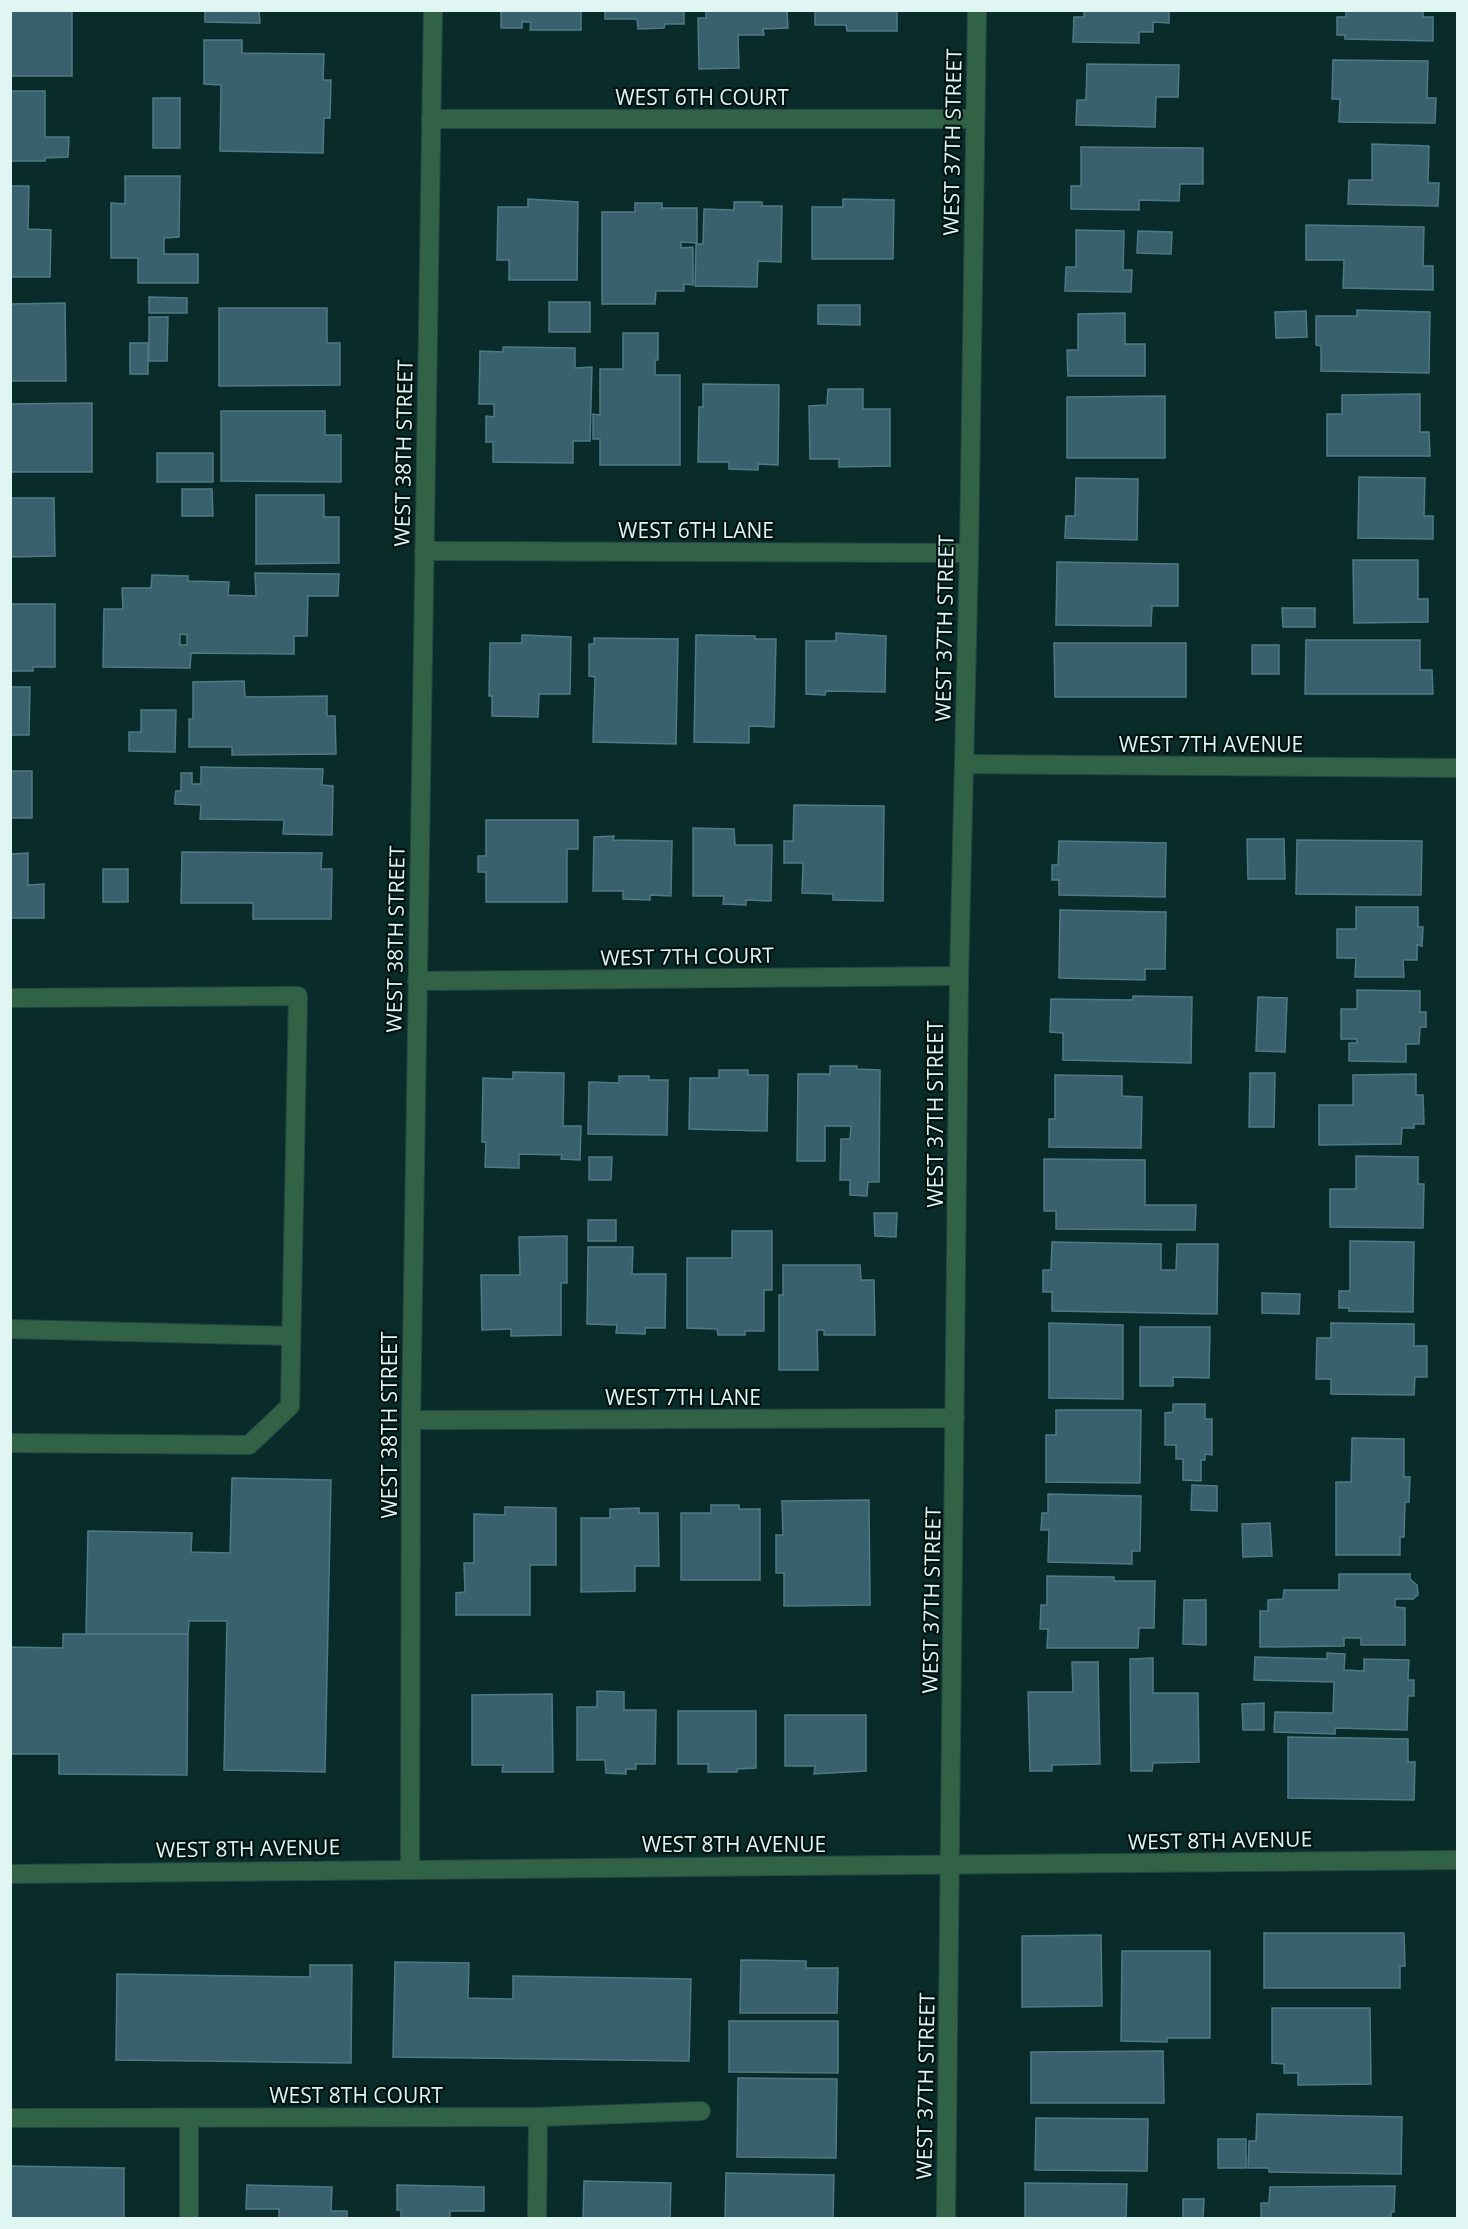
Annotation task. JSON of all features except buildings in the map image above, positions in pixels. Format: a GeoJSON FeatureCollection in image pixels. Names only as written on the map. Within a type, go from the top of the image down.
{"type":"FeatureCollection","features":[{"type":"Feature","properties":{"kind":"street","name":"WEST 38TH STREET"},"geometry":{"type":"LineString","coordinates":[[410,1868],[411,1420],[433,10]]}},
{"type":"Feature","properties":{"kind":"street","name":"WEST 37TH STREET"},"geometry":{"type":"LineString","coordinates":[[946,2218],[959,976],[969,553],[977,10]]}},
{"type":"Feature","properties":{"kind":"street","name":"WEST 6TH COURT"},"geometry":{"type":"LineString","coordinates":[[430,119],[974,119]]}},
{"type":"Feature","properties":{"kind":"street","name":"WEST 6TH LANE"},"geometry":{"type":"LineString","coordinates":[[424,551],[969,553]]}},
{"type":"Feature","properties":{"kind":"street","name":"WEST 7TH AVENUE"},"geometry":{"type":"LineString","coordinates":[[964,764],[1458,768]]}},
{"type":"Feature","properties":{"kind":"street","name":"WEST 7TH COURT"},"geometry":{"type":"LineString","coordinates":[[417,981],[959,976]]}},
{"type":"Feature","properties":{"kind":"street"},"geometry":{"type":"LineString","coordinates":[[10,998],[298,996],[290,1406],[249,1445],[10,1443]]}},
{"type":"Feature","properties":{"kind":"street"},"geometry":{"type":"LineString","coordinates":[[10,1329],[291,1336]]}},
{"type":"Feature","properties":{"kind":"street","name":"WEST 7TH LANE"},"geometry":{"type":"LineString","coordinates":[[411,1420],[955,1418]]}},
{"type":"Feature","properties":{"kind":"street","name":"WEST 8TH AVENUE"},"geometry":{"type":"LineString","coordinates":[[10,1874],[410,1868],[951,1866],[1458,1860]]}},
{"type":"Feature","properties":{"kind":"street","name":"WEST 8TH COURT"},"geometry":{"type":"LineString","coordinates":[[10,2118],[538,2117],[701,2111]]}},
{"type":"Feature","properties":{"kind":"street"},"geometry":{"type":"LineString","coordinates":[[537,2218],[538,2117]]}},
{"type":"Feature","properties":{"kind":"street"},"geometry":{"type":"LineString","coordinates":[[189,2118],[189,2218]]}}]}
